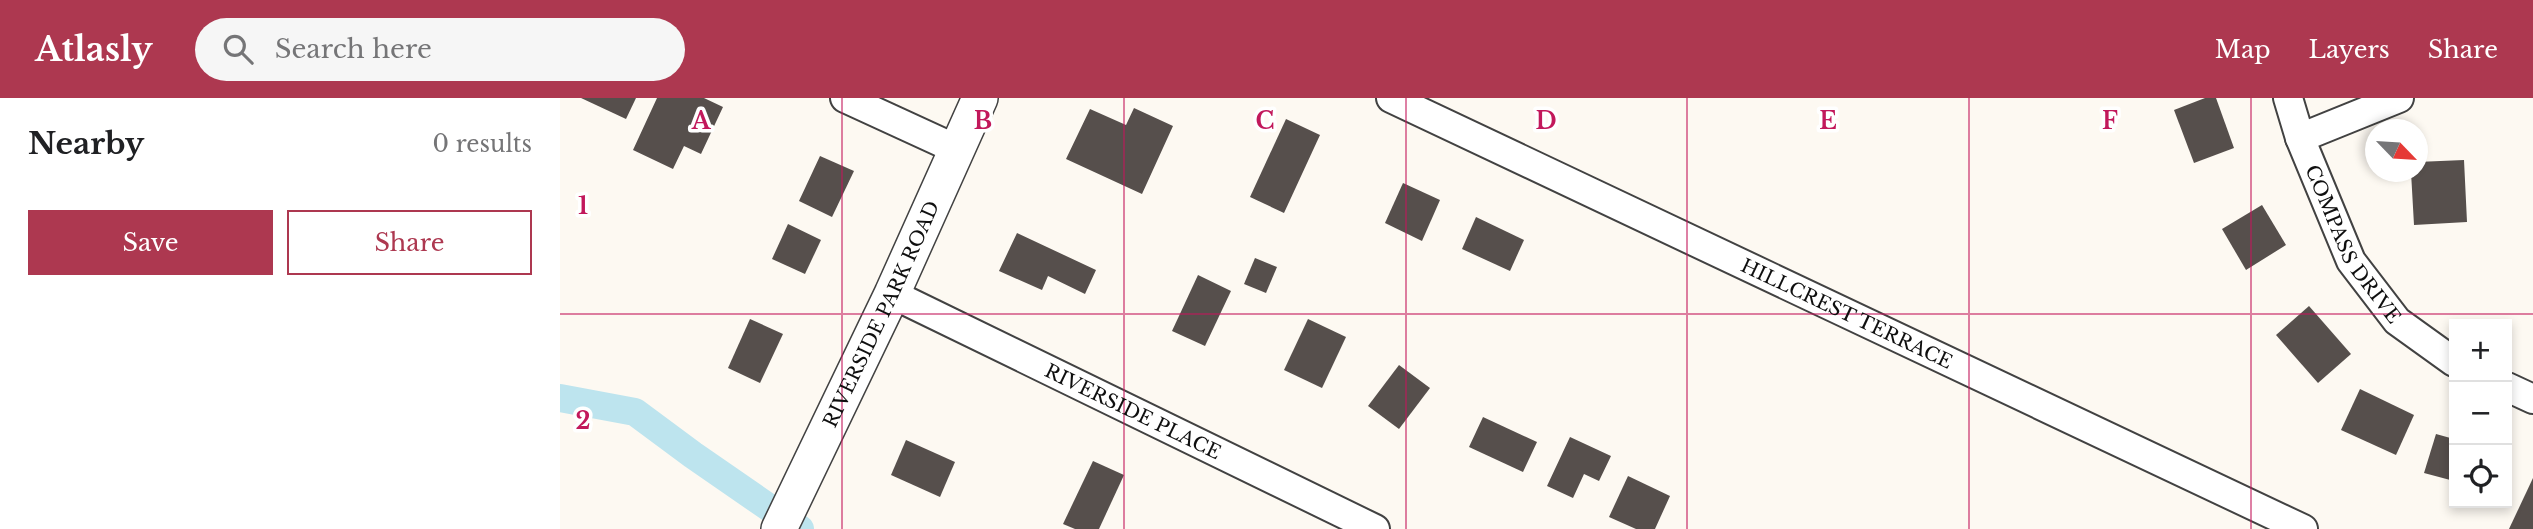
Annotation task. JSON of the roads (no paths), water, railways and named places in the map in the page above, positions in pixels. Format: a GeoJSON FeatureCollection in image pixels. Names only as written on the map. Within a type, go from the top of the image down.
{"type":"FeatureCollection","features":[{"type":"Feature","properties":{"kind":"street"},"geometry":{"type":"LineString","coordinates":[[845,98],[956,149]]}},
{"type":"Feature","properties":{"kind":"street","name":"RIVERSIDE PARK ROAD"},"geometry":{"type":"LineString","coordinates":[[779,529],[892,294],[980,98]]}},
{"type":"Feature","properties":{"kind":"street","name":"HILLCREST TERRACE"},"geometry":{"type":"LineString","coordinates":[[1391,98],[2303,529]]}},
{"type":"Feature","properties":{"kind":"street","name":"COMPASS DRIVE"},"geometry":{"type":"LineString","coordinates":[[2288,98],[2300,138],[2351,261],[2397,321],[2449,358]]}},
{"type":"Feature","properties":{"kind":"street"},"geometry":{"type":"LineString","coordinates":[[2300,138],[2399,98]]}},
{"type":"Feature","properties":{"kind":"street","name":"RIVERSIDE PLACE"},"geometry":{"type":"LineString","coordinates":[[892,294],[1375,529]]}},
{"type":"Feature","properties":{"kind":"street"},"geometry":{"type":"LineString","coordinates":[[2512,389],[2533,399]]}},
{"type":"Feature","properties":{"kind":"waterway"},"geometry":{"type":"LineString","coordinates":[[560,398],[635,412],[800,529]]}}]}
